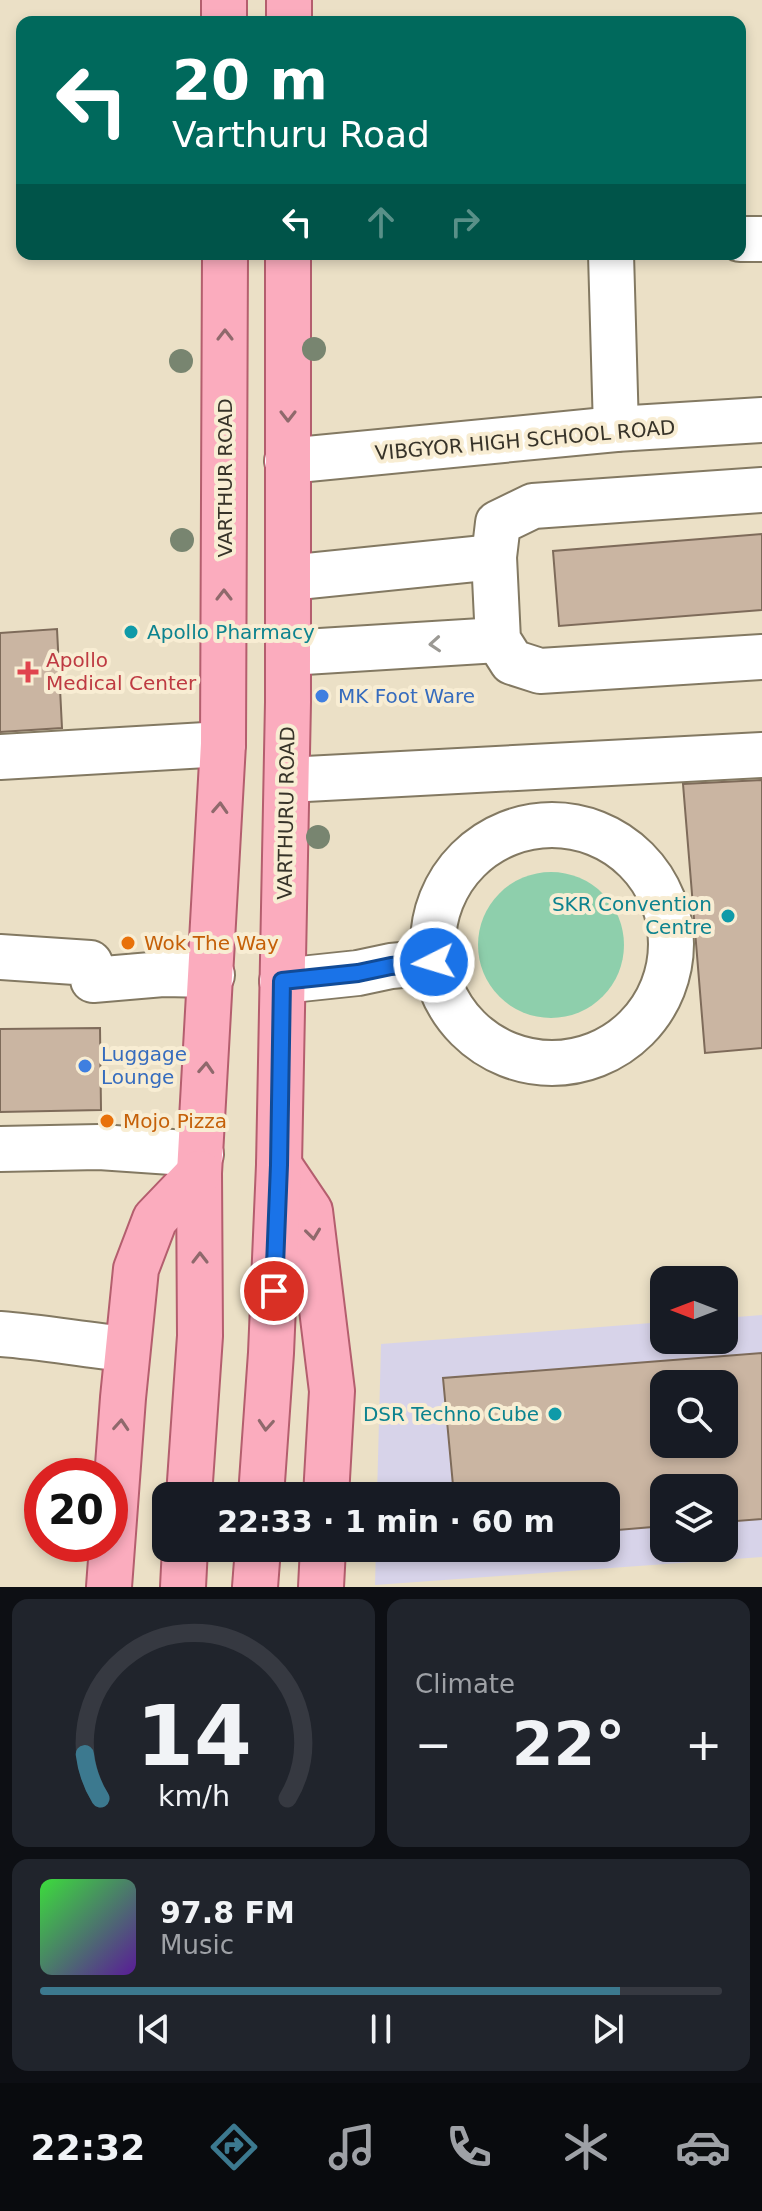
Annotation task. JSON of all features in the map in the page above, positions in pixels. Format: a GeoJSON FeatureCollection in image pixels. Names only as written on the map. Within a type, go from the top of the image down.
{"type":"FeatureCollection","features":[{"type":"Feature","properties":{"kind":"main road","name":"VARTHUR ROAD"},"geometry":{"type":"LineString","coordinates":[[223,744],[225,260]]}},
{"type":"Feature","properties":{"kind":"main road"},"geometry":{"type":"LineString","coordinates":[[287,461],[288,260]]}},
{"type":"Feature","properties":{"kind":"main road","name":"VARTHURU ROAD"},"geometry":{"type":"LineString","coordinates":[[262,1482],[279,1165],[287,780],[287,461]]}},
{"type":"Feature","properties":{"kind":"main road"},"geometry":{"type":"LineString","coordinates":[[190,1482],[200,1336],[200,1164],[223,744]]}},
{"type":"Feature","properties":{"kind":"main road"},"geometry":{"type":"LineString","coordinates":[[109,1587],[136,1269],[155,1219],[200,1164]]}},
{"type":"Feature","properties":{"kind":"main road"},"geometry":{"type":"LineString","coordinates":[[279,1165],[310,1211],[332,1391],[327,1482]]}},
{"type":"Feature","properties":{"kind":"main road"},"geometry":{"type":"LineString","coordinates":[[183,1587],[184,1562]]}},
{"type":"Feature","properties":{"kind":"main road"},"geometry":{"type":"LineString","coordinates":[[255,1587],[257,1562]]}},
{"type":"Feature","properties":{"kind":"main road"},"geometry":{"type":"LineString","coordinates":[[321,1587],[322,1562]]}},
{"type":"Feature","properties":{"kind":"street"},"geometry":{"type":"LineString","coordinates":[[611,260],[616,429]]}},
{"type":"Feature","properties":{"kind":"street","name":"VIBGYOR HIGH SCHOOL ROAD"},"geometry":{"type":"LineString","coordinates":[[287,461],[616,429],[762,420]]}},
{"type":"Feature","properties":{"kind":"street"},"geometry":{"type":"LineString","coordinates":[[762,490],[533,506],[498,523],[494,557],[498,640],[512,662],[540,671],[762,657]]}},
{"type":"Feature","properties":{"kind":"street"},"geometry":{"type":"LineString","coordinates":[[288,578],[494,557]]}},
{"type":"Feature","properties":{"kind":"street"},"geometry":{"type":"LineString","coordinates":[[288,653],[498,640]]}},
{"type":"Feature","properties":{"kind":"street"},"geometry":{"type":"LineString","coordinates":[[0,757],[223,744]]}},
{"type":"Feature","properties":{"kind":"street"},"geometry":{"type":"LineString","coordinates":[[287,780],[762,755]]}},
{"type":"Feature","properties":{"kind":"street"},"geometry":{"type":"LineString","coordinates":[[553,823],[594,831],[629,852],[656,884],[670,923],[671,960],[659,997],[638,1028],[608,1050],[572,1062],[534,1062],[498,1051],[468,1029],[446,998],[434,962],[435,921],[450,882],[477,851],[513,830],[553,823]]}},
{"type":"Feature","properties":{"kind":"street"},"geometry":{"type":"LineString","coordinates":[[0,957],[90,963],[93,980],[163,974],[212,975]]}},
{"type":"Feature","properties":{"kind":"street"},"geometry":{"type":"LineString","coordinates":[[282,981],[434,962]]}},
{"type":"Feature","properties":{"kind":"street"},"geometry":{"type":"LineString","coordinates":[[0,1149],[99,1147],[200,1164]]}},
{"type":"Feature","properties":{"kind":"street"},"geometry":{"type":"LineString","coordinates":[[0,1334],[127,1349]]}},
{"type":"Feature","properties":{"kind":"shaded area"},"geometry":{"type":"Polygon","coordinates":[[[762,1315],[762,1557],[738,1559],[738,1474],[650,1474],[650,1562],[693,1562],[375,1585],[376,1562],[620,1562],[620,1482],[377,1482],[381,1344],[650,1323],[650,1354],[738,1354],[738,1317],[762,1315]]]}},
{"type":"Feature","properties":{"kind":"green space"},"geometry":{"type":"Polygon","coordinates":[[[551,872],[579,877],[603,893],[619,917],[624,945],[619,973],[603,997],[579,1013],[551,1018],[523,1013],[499,997],[483,973],[478,945],[483,917],[499,893],[523,877],[551,872]]]}},
{"type":"Feature","properties":{"kind":"building"},"geometry":{"type":"Polygon","coordinates":[[[762,534],[762,610],[559,626],[553,551],[762,534]]]}},
{"type":"Feature","properties":{"kind":"building"},"geometry":{"type":"Polygon","coordinates":[[[57,629],[62,728],[0,732],[0,633],[57,629]]]}},
{"type":"Feature","properties":{"kind":"building","name":"SKR Convention Centre"},"geometry":{"type":"Polygon","coordinates":[[[762,780],[762,1048],[705,1053],[683,784],[762,780]]]}},
{"type":"Feature","properties":{"kind":"building"},"geometry":{"type":"Polygon","coordinates":[[[100,1028],[101,1110],[0,1112],[0,1029],[100,1028]]]}},
{"type":"Feature","properties":{"kind":"building","name":"DSR Techno Cube"},"geometry":{"type":"Polygon","coordinates":[[[762,1353],[762,1519],[738,1521],[738,1474],[650,1474],[650,1527],[620,1530],[620,1482],[453,1482],[443,1378],[762,1353]]]}},
{"type":"Feature","properties":{"kind":"place","name":"Apollo Pharmacy"},"geometry":{"type":"Point","coordinates":[131,632]}},
{"type":"Feature","properties":{"kind":"place","name":"Apollo Medical Center"},"geometry":{"type":"Point","coordinates":[28,672]}},
{"type":"Feature","properties":{"kind":"place","name":"MK Foot Ware"},"geometry":{"type":"Point","coordinates":[322,696]}},
{"type":"Feature","properties":{"kind":"place","name":"SKR Convention Centre"},"geometry":{"type":"Point","coordinates":[728,916]}},
{"type":"Feature","properties":{"kind":"place","name":"Wok The Way"},"geometry":{"type":"Point","coordinates":[128,943]}},
{"type":"Feature","properties":{"kind":"place","name":"Luggage Lounge"},"geometry":{"type":"Point","coordinates":[85,1066]}},
{"type":"Feature","properties":{"kind":"place","name":"Mojo Pizza"},"geometry":{"type":"Point","coordinates":[107,1121]}},
{"type":"Feature","properties":{"kind":"place","name":"DSR Techno Cube"},"geometry":{"type":"Point","coordinates":[555,1414]}},
{"type":"Feature","properties":{"kind":"route"},"geometry":{"type":"LineString","coordinates":[[274,1291],[282,981],[434,962]]}}]}
